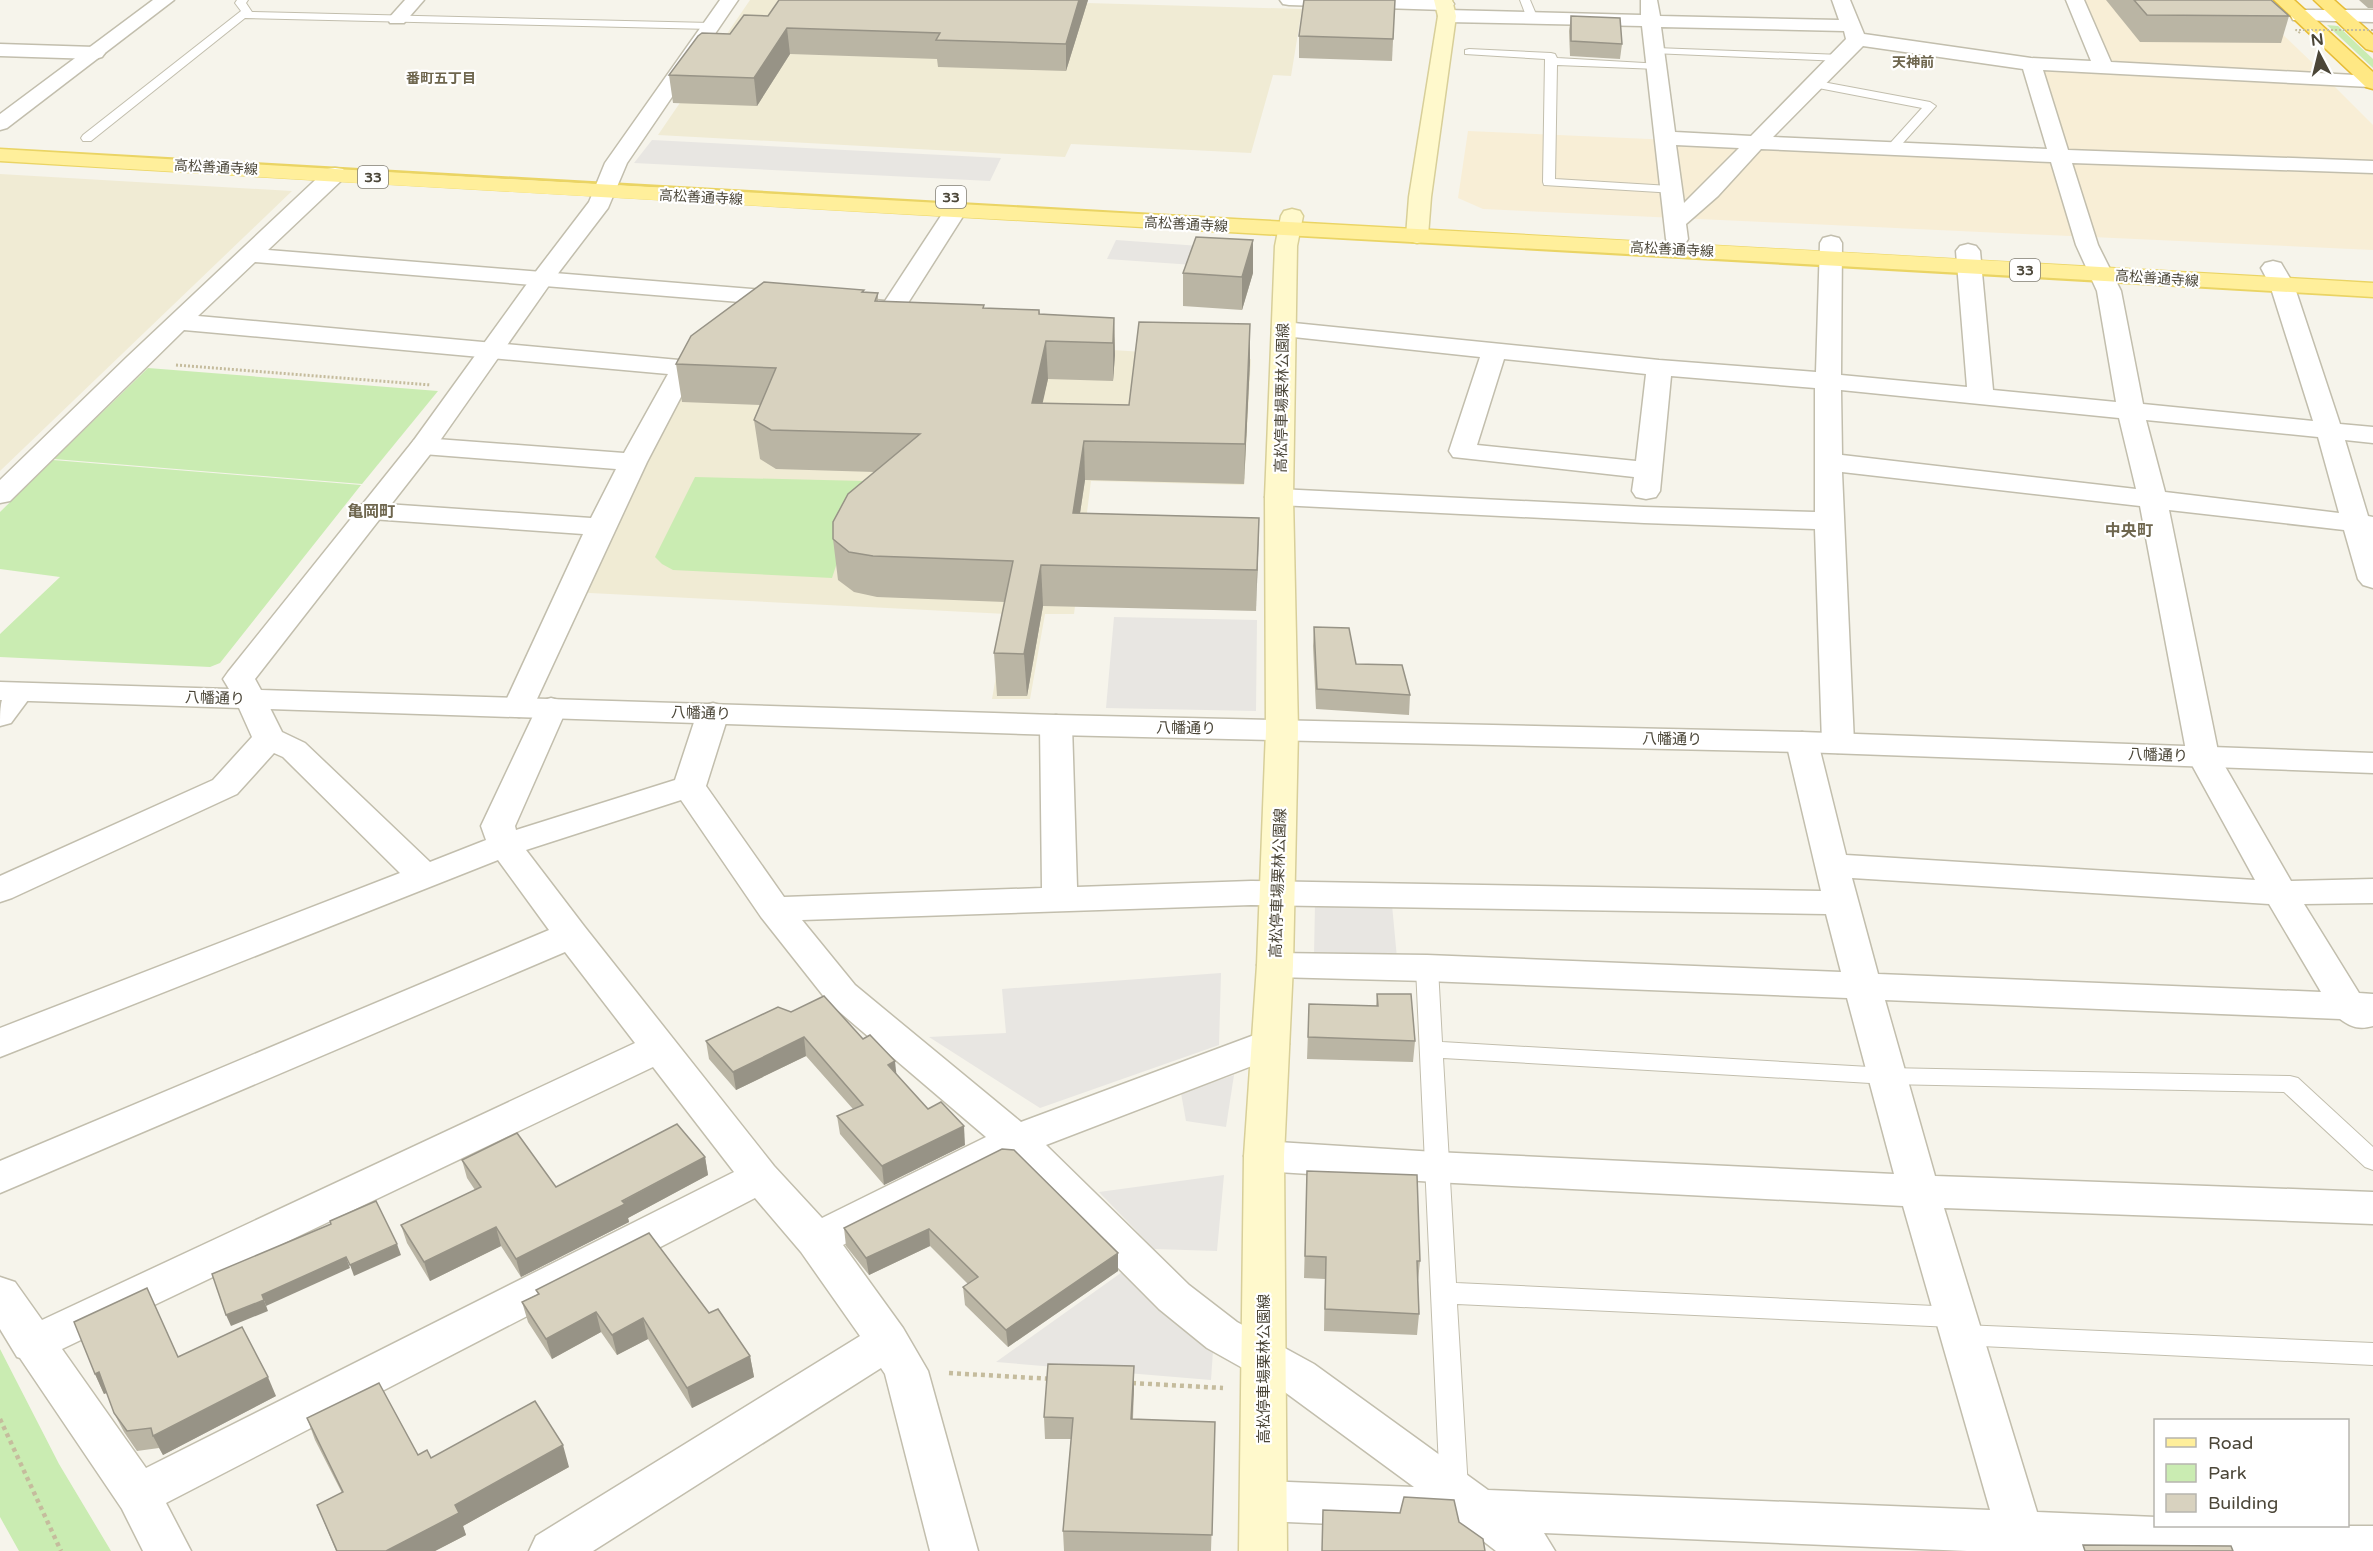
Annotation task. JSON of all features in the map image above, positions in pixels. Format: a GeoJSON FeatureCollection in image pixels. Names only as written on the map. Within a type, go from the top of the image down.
{"type":"FeatureCollection","features":[{"type":"Feature","properties":{"kind":"highway"},"geometry":{"type":"LineString","coordinates":[[2283,0],[2300,24],[2372,82]]}},
{"type":"Feature","properties":{"kind":"highway"},"geometry":{"type":"LineString","coordinates":[[2323,0],[2373,45]]}},
{"type":"Feature","properties":{"kind":"main road"},"geometry":{"type":"LineString","coordinates":[[1418,228],[1445,7]]}},
{"type":"Feature","properties":{"kind":"main road","name":"高松善通寺線"},"geometry":{"type":"LineString","coordinates":[[0,145],[956,210],[1418,228],[1677,235],[1831,250],[2278,277],[2373,290]]}},
{"type":"Feature","properties":{"kind":"main road","name":"高松善通寺線"},"geometry":{"type":"LineString","coordinates":[[0,155],[335,174],[607,185],[1290,223]]}},
{"type":"Feature","properties":{"kind":"main road","name":"高松停車場栗林公園線"},"geometry":{"type":"LineString","coordinates":[[1263,1551],[1265,1502],[1264,1156],[1275,965],[1282,730],[1279,497],[1290,223]]}},
{"type":"Feature","properties":{"kind":"main road","name":"高松善通寺線"},"geometry":{"type":"LineString","coordinates":[[2278,277],[2373,273]]}},
{"type":"Feature","properties":{"kind":"street"},"geometry":{"type":"LineString","coordinates":[[0,124],[165,0]]}},
{"type":"Feature","properties":{"kind":"street"},"geometry":{"type":"LineString","coordinates":[[397,19],[416,0]]}},
{"type":"Feature","properties":{"kind":"street"},"geometry":{"type":"LineString","coordinates":[[424,876],[294,750],[269,738],[239,679],[423,446],[542,279],[600,203],[620,158],[729,0]]}},
{"type":"Feature","properties":{"kind":"street"},"geometry":{"type":"LineString","coordinates":[[1289,0],[1445,7],[1532,19],[1651,22],[1854,33],[2031,64],[2372,82]]}},
{"type":"Feature","properties":{"kind":"street"},"geometry":{"type":"LineString","coordinates":[[1648,0],[1677,235]]}},
{"type":"Feature","properties":{"kind":"street"},"geometry":{"type":"LineString","coordinates":[[1677,235],[1710,191],[1812,84],[1854,45],[1854,33],[1841,0]]}},
{"type":"Feature","properties":{"kind":"street"},"geometry":{"type":"LineString","coordinates":[[2075,0],[2104,69]]}},
{"type":"Feature","properties":{"kind":"street"},"geometry":{"type":"LineString","coordinates":[[2300,24],[2341,16],[2373,16]]}},
{"type":"Feature","properties":{"kind":"street"},"geometry":{"type":"LineString","coordinates":[[0,50],[95,53]]}},
{"type":"Feature","properties":{"kind":"street"},"geometry":{"type":"LineString","coordinates":[[2031,64],[2058,155],[2096,266],[2109,291],[2131,412],[2153,501],[2203,756],[2280,893],[2365,1013]]}},
{"type":"Feature","properties":{"kind":"street"},"geometry":{"type":"LineString","coordinates":[[1666,138],[1890,150],[2373,167]]}},
{"type":"Feature","properties":{"kind":"street"},"geometry":{"type":"LineString","coordinates":[[0,495],[136,362],[335,174]]}},
{"type":"Feature","properties":{"kind":"street"},"geometry":{"type":"LineString","coordinates":[[834,303],[892,309],[956,210]]}},
{"type":"Feature","properties":{"kind":"street"},"geometry":{"type":"LineString","coordinates":[[1831,250],[1828,381],[1829,521],[1820,743],[1831,865],[1862,987],[1957,1326],[2020,1533]]}},
{"type":"Feature","properties":{"kind":"street"},"geometry":{"type":"LineString","coordinates":[[248,255],[787,299],[739,326],[684,368],[601,526],[535,708],[498,826],[505,844],[571,935],[760,1177],[816,1240],[897,1356],[954,1551]]}},
{"type":"Feature","properties":{"kind":"street"},"geometry":{"type":"LineString","coordinates":[[1969,259],[1981,396]]}},
{"type":"Feature","properties":{"kind":"street"},"geometry":{"type":"LineString","coordinates":[[2278,277],[2329,431],[2364,524],[2373,579]]}},
{"type":"Feature","properties":{"kind":"street"},"geometry":{"type":"LineString","coordinates":[[178,322],[684,368]]}},
{"type":"Feature","properties":{"kind":"street"},"geometry":{"type":"LineString","coordinates":[[1284,329],[1659,368],[1828,381],[2373,435]]}},
{"type":"Feature","properties":{"kind":"street"},"geometry":{"type":"LineString","coordinates":[[1494,351],[1462,451],[1647,470]]}},
{"type":"Feature","properties":{"kind":"street"},"geometry":{"type":"LineString","coordinates":[[1644,515],[1659,368]]}},
{"type":"Feature","properties":{"kind":"street"},"geometry":{"type":"LineString","coordinates":[[423,446],[633,462]]}},
{"type":"Feature","properties":{"kind":"street"},"geometry":{"type":"LineString","coordinates":[[1830,462],[2364,524]]}},
{"type":"Feature","properties":{"kind":"street"},"geometry":{"type":"LineString","coordinates":[[1279,497],[1644,515],[1829,521]]}},
{"type":"Feature","properties":{"kind":"street"},"geometry":{"type":"LineString","coordinates":[[371,511],[601,526]]}},
{"type":"Feature","properties":{"kind":"street","name":"八幡通り"},"geometry":{"type":"LineString","coordinates":[[6,700],[251,699],[1056,726],[1820,743],[2373,763]]}},
{"type":"Feature","properties":{"kind":"street"},"geometry":{"type":"LineString","coordinates":[[689,786],[713,713]]}},
{"type":"Feature","properties":{"kind":"street"},"geometry":{"type":"LineString","coordinates":[[1056,726],[1060,899]]}},
{"type":"Feature","properties":{"kind":"street"},"geometry":{"type":"LineString","coordinates":[[0,890],[225,786],[269,738]]}},
{"type":"Feature","properties":{"kind":"street"},"geometry":{"type":"LineString","coordinates":[[0,1043],[505,844],[689,786]]}},
{"type":"Feature","properties":{"kind":"street"},"geometry":{"type":"LineString","coordinates":[[689,786],[774,909],[843,994],[1016,1140],[1174,1297],[1222,1335],[1298,1377],[1469,1501],[1531,1551]]}},
{"type":"Feature","properties":{"kind":"street"},"geometry":{"type":"LineString","coordinates":[[1831,865],[2280,893],[2373,891]]}},
{"type":"Feature","properties":{"kind":"street"},"geometry":{"type":"LineString","coordinates":[[774,909],[1277,894],[1840,903]]}},
{"type":"Feature","properties":{"kind":"street"},"geometry":{"type":"LineString","coordinates":[[0,1178],[571,935]]}},
{"type":"Feature","properties":{"kind":"street"},"geometry":{"type":"LineString","coordinates":[[1275,965],[1426,968],[1862,987],[2365,1013]]}},
{"type":"Feature","properties":{"kind":"street"},"geometry":{"type":"LineString","coordinates":[[816,1240],[1016,1140],[1270,1044]]}},
{"type":"Feature","properties":{"kind":"street"},"geometry":{"type":"LineString","coordinates":[[32,1344],[659,1048]]}},
{"type":"Feature","properties":{"kind":"street"},"geometry":{"type":"LineString","coordinates":[[1264,1156],[1435,1167],[1920,1191],[2373,1209]]}},
{"type":"Feature","properties":{"kind":"street"},"geometry":{"type":"LineString","coordinates":[[138,1495],[760,1177]]}},
{"type":"Feature","properties":{"kind":"street"},"geometry":{"type":"LineString","coordinates":[[0,1294],[32,1344],[138,1495],[166,1551]]}},
{"type":"Feature","properties":{"kind":"street"},"geometry":{"type":"LineString","coordinates":[[553,1551],[601,1538],[897,1356]]}},
{"type":"Feature","properties":{"kind":"street"},"geometry":{"type":"LineString","coordinates":[[1265,1502],[1469,1501],[2020,1533],[2373,1547]]}},
{"type":"Feature","properties":{"kind":"lane"},"geometry":{"type":"LineString","coordinates":[[87,138],[243,15],[247,11],[240,3],[243,0]]}},
{"type":"Feature","properties":{"kind":"lane"},"geometry":{"type":"LineString","coordinates":[[1525,0],[1532,19]]}},
{"type":"Feature","properties":{"kind":"lane"},"geometry":{"type":"LineString","coordinates":[[243,15],[711,26]]}},
{"type":"Feature","properties":{"kind":"lane"},"geometry":{"type":"LineString","coordinates":[[1469,52],[1551,56],[1550,182],[1670,190]]}},
{"type":"Feature","properties":{"kind":"lane"},"geometry":{"type":"LineString","coordinates":[[1551,61],[1841,58]]}},
{"type":"Feature","properties":{"kind":"lane"},"geometry":{"type":"LineString","coordinates":[[1812,84],[1930,106],[1890,150]]}},
{"type":"Feature","properties":{"kind":"lane"},"geometry":{"type":"LineString","coordinates":[[1426,968],[1435,1167],[1444,1293],[1469,1501]]}},
{"type":"Feature","properties":{"kind":"lane"},"geometry":{"type":"LineString","coordinates":[[1430,1049],[1887,1076],[2290,1084],[2373,1161]]}},
{"type":"Feature","properties":{"kind":"lane"},"geometry":{"type":"LineString","coordinates":[[1444,1293],[2373,1354]]}},
{"type":"Feature","properties":{"kind":"path"},"geometry":{"type":"LineString","coordinates":[[2300,24],[2296,30],[2373,30]]}},
{"type":"Feature","properties":{"kind":"path"},"geometry":{"type":"LineString","coordinates":[[136,362],[465,388]]}},
{"type":"Feature","properties":{"kind":"path"},"geometry":{"type":"LineString","coordinates":[[897,1356],[1060,1379]]}},
{"type":"Feature","properties":{"kind":"path"},"geometry":{"type":"LineString","coordinates":[[1130,1383],[1225,1388]]}},
{"type":"Feature","properties":{"kind":"path"},"geometry":{"type":"LineString","coordinates":[[0,1419],[61,1551]]}},
{"type":"Feature","properties":{"kind":"shaded area"},"geometry":{"type":"Polygon","coordinates":[[[750,0],[979,0],[1302,9],[1291,76],[1273,75],[1251,153],[1071,144],[1065,157],[658,135],[750,0]]]}},
{"type":"Feature","properties":{"kind":"shaded area"},"geometry":{"type":"Polygon","coordinates":[[[2085,0],[2247,0],[2326,76],[2109,62],[2085,0]]]}},
{"type":"Feature","properties":{"kind":"shaded area"},"geometry":{"type":"Polygon","coordinates":[[[2048,68],[2330,82],[2373,125],[2373,162],[2072,152],[2063,147],[2042,71],[2048,68]]]}},
{"type":"Feature","properties":{"kind":"shaded area"},"geometry":{"type":"Polygon","coordinates":[[[1468,131],[2373,171],[2373,250],[1483,209],[1458,198],[1468,131]]]}},
{"type":"Feature","properties":{"kind":"shaded area"},"geometry":{"type":"Polygon","coordinates":[[[652,140],[1001,158],[990,181],[634,163],[652,140]]]}},
{"type":"Feature","properties":{"kind":"shaded area"},"geometry":{"type":"Polygon","coordinates":[[[0,174],[292,191],[0,471],[0,174]]]}},
{"type":"Feature","properties":{"kind":"shaded area"},"geometry":{"type":"Polygon","coordinates":[[[1116,240],[1228,248],[1237,268],[1107,259],[1116,240]]]}},
{"type":"Feature","properties":{"kind":"shaded area"},"geometry":{"type":"Polygon","coordinates":[[[881,335],[1251,359],[1244,485],[1091,481],[1074,614],[1045,614],[1030,699],[992,699],[1007,614],[570,592],[679,376],[881,335]]]}},
{"type":"Feature","properties":{"kind":"shaded area"},"geometry":{"type":"Polygon","coordinates":[[[1114,617],[1257,620],[1256,711],[1106,708],[1114,617]]]}},
{"type":"Feature","properties":{"kind":"shaded area"},"geometry":{"type":"Polygon","coordinates":[[[1315,904],[1392,905],[1397,958],[1314,955],[1315,904]]]}},
{"type":"Feature","properties":{"kind":"shaded area"},"geometry":{"type":"Polygon","coordinates":[[[1221,973],[1219,1045],[1040,1108],[929,1037],[1006,1033],[1002,989],[1221,973]]]}},
{"type":"Feature","properties":{"kind":"shaded area"},"geometry":{"type":"Polygon","coordinates":[[[1234,1075],[1226,1127],[1186,1121],[1181,1093],[1234,1075]]]}},
{"type":"Feature","properties":{"kind":"shaded area"},"geometry":{"type":"Polygon","coordinates":[[[1224,1175],[1217,1251],[1154,1249],[1099,1192],[1224,1175]]]}},
{"type":"Feature","properties":{"kind":"shaded area"},"geometry":{"type":"Polygon","coordinates":[[[1125,1270],[1213,1351],[1211,1380],[996,1362],[1125,1270]]]}},
{"type":"Feature","properties":{"kind":"green space"},"geometry":{"type":"Polygon","coordinates":[[[2327,25],[2338,26],[2373,59],[2373,68],[2327,25]]]}},
{"type":"Feature","properties":{"kind":"green space"},"geometry":{"type":"Polygon","coordinates":[[[148,368],[438,391],[362,484],[54,459],[148,368]]]}},
{"type":"Feature","properties":{"kind":"green space"},"geometry":{"type":"Polygon","coordinates":[[[53,460],[361,485],[220,663],[210,667],[0,657],[0,634],[60,577],[0,569],[0,512],[53,460]]]}},
{"type":"Feature","properties":{"kind":"green space"},"geometry":{"type":"Polygon","coordinates":[[[695,477],[864,481],[832,578],[673,570],[662,564],[655,557],[695,477]]]}},
{"type":"Feature","properties":{"kind":"green space"},"geometry":{"type":"Polygon","coordinates":[[[0,1349],[59,1464],[111,1551],[19,1551],[0,1517],[0,1349]]]}},
{"type":"Feature","properties":{"kind":"building"},"geometry":{"type":"Polygon","coordinates":[[[779,0],[1079,0],[1066,44],[936,40],[940,33],[787,28],[754,78],[669,75],[702,33],[730,34],[744,15],[768,16],[779,0]]]}},
{"type":"Feature","properties":{"kind":"building"},"geometry":{"type":"Polygon","coordinates":[[[1304,0],[1395,0],[1393,39],[1299,36],[1304,0]]]}},
{"type":"Feature","properties":{"kind":"building"},"geometry":{"type":"Polygon","coordinates":[[[2134,0],[2271,0],[2289,16],[2147,15],[2134,0]]]}},
{"type":"Feature","properties":{"kind":"building"},"geometry":{"type":"Polygon","coordinates":[[[1571,16],[1620,18],[1622,44],[1571,41],[1571,16]]]}},
{"type":"Feature","properties":{"kind":"building"},"geometry":{"type":"Polygon","coordinates":[[[1196,237],[1253,240],[1242,277],[1183,273],[1196,237]]]}},
{"type":"Feature","properties":{"kind":"building"},"geometry":{"type":"Polygon","coordinates":[[[764,282],[864,290],[862,292],[878,293],[875,301],[984,305],[983,308],[1039,310],[1039,314],[1114,318],[1113,343],[1046,341],[1032,403],[1129,405],[1139,322],[1250,324],[1245,444],[1084,441],[1073,513],[1259,518],[1257,570],[1041,565],[1024,654],[994,653],[1013,561],[873,556],[849,552],[833,539],[833,522],[848,494],[920,434],[771,430],[754,420],[776,368],[676,364],[691,336],[764,282]]]}},
{"type":"Feature","properties":{"kind":"building"},"geometry":{"type":"Polygon","coordinates":[[[1314,627],[1349,628],[1356,664],[1402,665],[1410,695],[1317,689],[1314,627]]]}},
{"type":"Feature","properties":{"kind":"building"},"geometry":{"type":"Polygon","coordinates":[[[1377,994],[1411,994],[1415,1041],[1308,1037],[1309,1004],[1378,1006],[1377,994]]]}},
{"type":"Feature","properties":{"kind":"building"},"geometry":{"type":"Polygon","coordinates":[[[824,996],[863,1039],[870,1035],[895,1061],[888,1065],[928,1109],[941,1102],[964,1126],[882,1166],[837,1116],[863,1105],[804,1037],[733,1072],[706,1041],[778,1007],[791,1012],[824,996]]]}},
{"type":"Feature","properties":{"kind":"building"},"geometry":{"type":"Polygon","coordinates":[[[677,1124],[705,1157],[622,1201],[625,1204],[516,1259],[496,1227],[424,1262],[401,1225],[481,1187],[462,1160],[517,1133],[556,1187],[677,1124]]]}},
{"type":"Feature","properties":{"kind":"building"},"geometry":{"type":"Polygon","coordinates":[[[1002,1149],[1014,1150],[1118,1253],[1006,1330],[963,1287],[978,1277],[929,1229],[866,1258],[844,1228],[1002,1149]]]}},
{"type":"Feature","properties":{"kind":"building"},"geometry":{"type":"Polygon","coordinates":[[[1307,1171],[1417,1175],[1419,1314],[1325,1309],[1326,1257],[1305,1256],[1307,1171]]]}},
{"type":"Feature","properties":{"kind":"building"},"geometry":{"type":"Polygon","coordinates":[[[376,1201],[397,1244],[350,1265],[346,1257],[262,1295],[264,1300],[226,1315],[212,1274],[331,1224],[330,1221],[376,1201]]]}},
{"type":"Feature","properties":{"kind":"building"},"geometry":{"type":"Polygon","coordinates":[[[649,1233],[709,1313],[718,1309],[750,1356],[687,1388],[643,1318],[612,1335],[596,1312],[546,1339],[522,1302],[539,1294],[536,1290],[649,1233]]]}},
{"type":"Feature","properties":{"kind":"building"},"geometry":{"type":"Polygon","coordinates":[[[147,1288],[178,1357],[242,1327],[268,1377],[153,1436],[151,1428],[127,1431],[114,1413],[99,1372],[95,1374],[74,1322],[147,1288]]]}},
{"type":"Feature","properties":{"kind":"building"},"geometry":{"type":"Polygon","coordinates":[[[1048,1364],[1134,1366],[1131,1419],[1215,1422],[1212,1535],[1063,1531],[1073,1418],[1044,1417],[1048,1364]]]}},
{"type":"Feature","properties":{"kind":"building"},"geometry":{"type":"Polygon","coordinates":[[[379,1383],[418,1455],[427,1450],[431,1458],[535,1401],[563,1445],[455,1505],[459,1513],[386,1551],[337,1551],[317,1505],[343,1492],[307,1418],[379,1383]]]}},
{"type":"Feature","properties":{"kind":"building"},"geometry":{"type":"Polygon","coordinates":[[[1404,1497],[1454,1500],[1459,1522],[1483,1539],[1485,1551],[1322,1551],[1323,1510],[1400,1513],[1404,1497]]]}},
{"type":"Feature","properties":{"kind":"building"},"geometry":{"type":"Polygon","coordinates":[[[2083,1545],[2231,1546],[2233,1551],[2085,1551],[2083,1545]]]}},
{"type":"Feature","properties":{"kind":"district","name":"天神前"},"geometry":{"type":"Point","coordinates":[1913,62]}},
{"type":"Feature","properties":{"kind":"district","name":"番町五丁目"},"geometry":{"type":"Point","coordinates":[441,78]}},
{"type":"Feature","properties":{"kind":"district","name":"亀岡町"},"geometry":{"type":"Point","coordinates":[371,511]}},
{"type":"Feature","properties":{"kind":"district","name":"中央町"},"geometry":{"type":"Point","coordinates":[2129,530]}}]}
